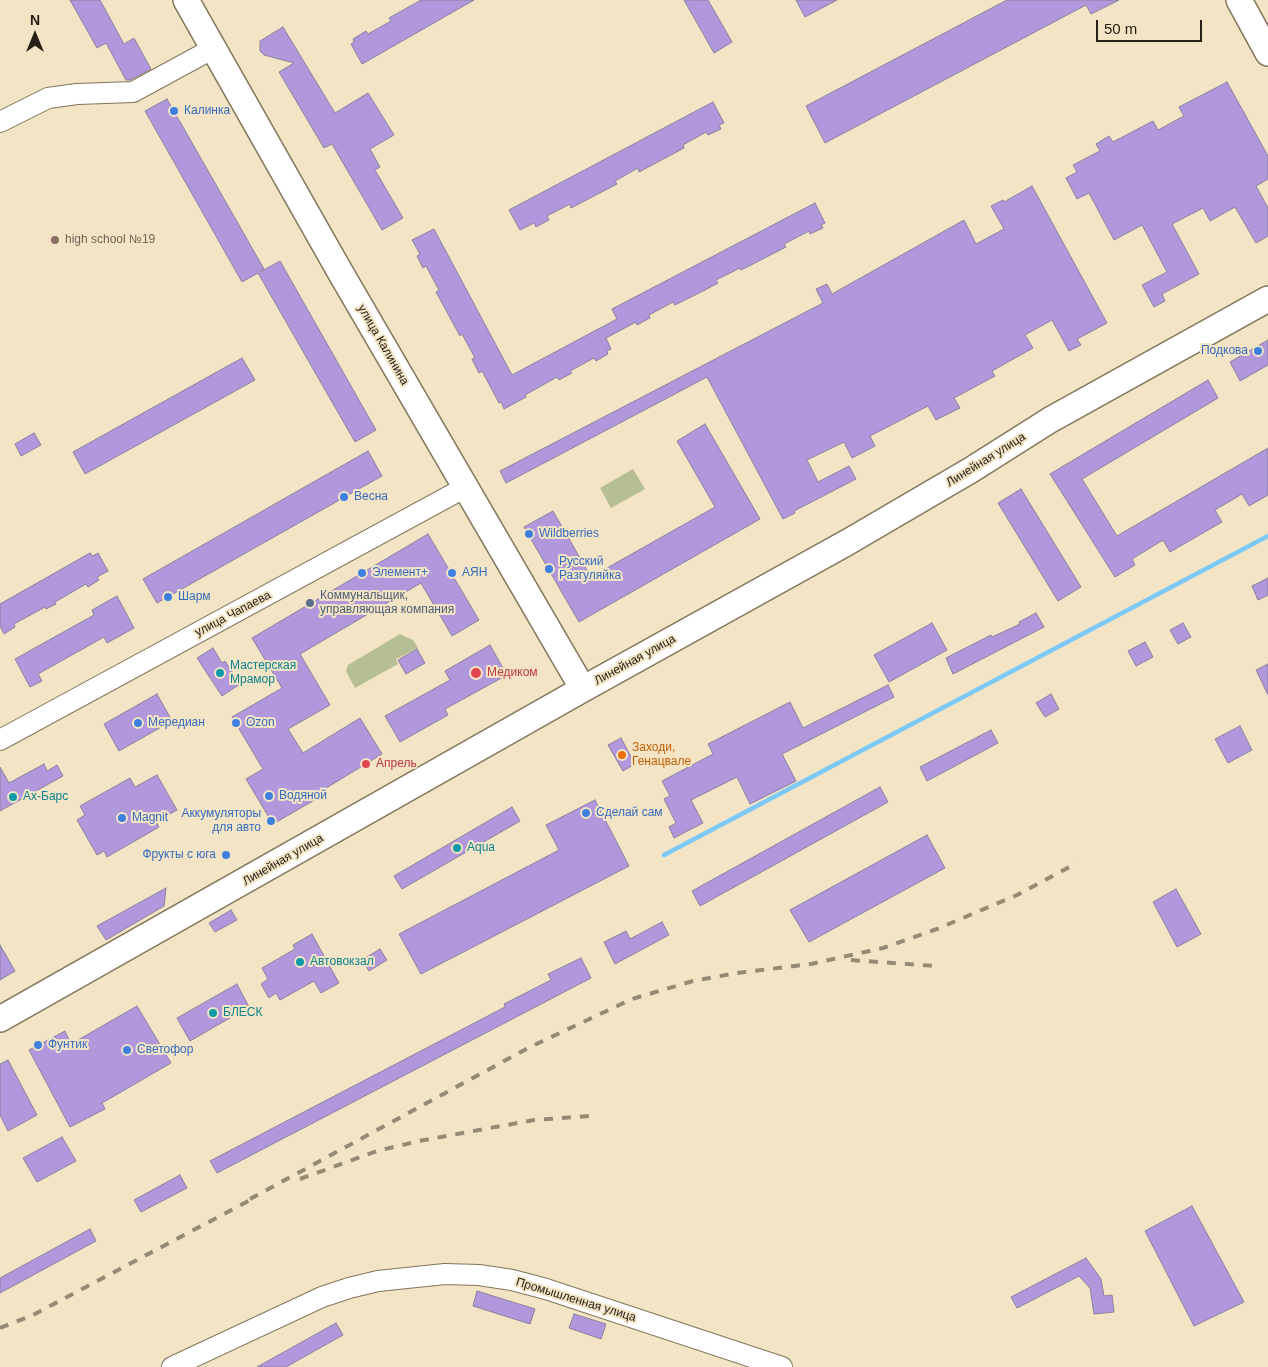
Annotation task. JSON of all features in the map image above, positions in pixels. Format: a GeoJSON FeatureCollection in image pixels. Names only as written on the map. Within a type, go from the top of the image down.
{"type":"FeatureCollection","features":[{"type":"Feature","properties":{"kind":"main road","name":"улица Калинина"},"geometry":{"type":"LineString","coordinates":[[186,0],[339,270],[583,689]]}},
{"type":"Feature","properties":{"kind":"main road"},"geometry":{"type":"LineString","coordinates":[[1239,0],[1268,53]]}},
{"type":"Feature","properties":{"kind":"main road","name":"Линейная улица"},"geometry":{"type":"LineString","coordinates":[[0,1019],[583,689],[848,542],[971,470],[1050,420],[1268,299]]}},
{"type":"Feature","properties":{"kind":"street"},"geometry":{"type":"LineString","coordinates":[[0,122],[48,98],[78,94],[133,92],[214,48]]}},
{"type":"Feature","properties":{"kind":"street","name":"улица Чапаева"},"geometry":{"type":"LineString","coordinates":[[0,740],[466,487]]}},
{"type":"Feature","properties":{"kind":"street","name":"Промышленная улица"},"geometry":{"type":"LineString","coordinates":[[172,1367],[331,1294],[378,1281],[445,1274],[479,1274],[546,1289],[782,1367]]}},
{"type":"Feature","properties":{"kind":"green space"},"geometry":{"type":"Polygon","coordinates":[[[633,469],[645,489],[611,508],[600,488],[633,469]]]}},
{"type":"Feature","properties":{"kind":"green space"},"geometry":{"type":"Polygon","coordinates":[[[400,634],[413,640],[418,648],[396,659],[398,664],[355,688],[346,671],[348,665],[400,634]]]}},
{"type":"Feature","properties":{"kind":"building"},"geometry":{"type":"Polygon","coordinates":[[[70,0],[100,0],[124,44],[134,38],[151,69],[130,80],[126,80],[106,43],[97,48],[70,0]]]}},
{"type":"Feature","properties":{"kind":"building"},"geometry":{"type":"Polygon","coordinates":[[[421,0],[474,0],[362,64],[351,44],[354,42],[353,39],[366,31],[368,34],[391,21],[389,18],[421,0]]]}},
{"type":"Feature","properties":{"kind":"building"},"geometry":{"type":"Polygon","coordinates":[[[684,0],[708,0],[732,42],[714,53],[684,0]]]}},
{"type":"Feature","properties":{"kind":"building"},"geometry":{"type":"Polygon","coordinates":[[[796,0],[837,0],[805,17],[796,0]]]}},
{"type":"Feature","properties":{"kind":"building"},"geometry":{"type":"Polygon","coordinates":[[[1007,0],[1119,0],[1091,14],[1086,5],[825,143],[806,106],[1007,0]]]}},
{"type":"Feature","properties":{"kind":"building"},"geometry":{"type":"Polygon","coordinates":[[[283,27],[335,113],[368,93],[394,135],[370,149],[380,167],[375,170],[403,218],[382,230],[332,144],[324,148],[279,72],[294,63],[264,55],[260,51],[260,41],[283,27]]]}},
{"type":"Feature","properties":{"kind":"building"},"geometry":{"type":"Polygon","coordinates":[[[1227,82],[1268,156],[1268,179],[1256,186],[1268,208],[1268,236],[1256,243],[1235,207],[1210,221],[1203,208],[1172,224],[1199,274],[1162,294],[1165,301],[1154,307],[1142,285],[1167,272],[1142,225],[1114,240],[1089,193],[1077,199],[1066,178],[1077,172],[1073,165],[1100,151],[1096,144],[1109,136],[1113,142],[1153,121],[1158,130],[1184,116],[1179,107],[1227,82]]]}},
{"type":"Feature","properties":{"kind":"building"},"geometry":{"type":"Polygon","coordinates":[[[167,99],[264,269],[260,272],[280,261],[376,430],[355,442],[258,273],[242,282],[145,111],[167,99]]]}},
{"type":"Feature","properties":{"kind":"building"},"geometry":{"type":"Polygon","coordinates":[[[713,102],[724,123],[719,125],[721,129],[708,135],[706,132],[683,145],[684,148],[639,172],[638,168],[615,181],[617,184],[571,208],[570,204],[547,216],[549,220],[536,227],[534,223],[520,230],[509,210],[713,102]]]}},
{"type":"Feature","properties":{"kind":"building"},"geometry":{"type":"Polygon","coordinates":[[[1032,186],[1107,323],[1077,339],[1081,345],[1069,351],[1052,320],[1025,335],[1033,348],[992,371],[995,376],[954,398],[960,408],[936,420],[928,406],[870,436],[875,446],[852,458],[844,442],[807,460],[818,482],[849,466],[856,479],[794,511],[795,513],[783,519],[707,377],[506,483],[500,471],[823,303],[816,289],[827,284],[832,294],[964,220],[976,244],[1004,229],[991,206],[1003,200],[1004,202],[1032,186]]]}},
{"type":"Feature","properties":{"kind":"building"},"geometry":{"type":"Polygon","coordinates":[[[815,203],[825,223],[821,225],[823,228],[810,234],[809,231],[784,244],[786,247],[741,270],[740,268],[716,280],[718,283],[705,290],[675,305],[673,302],[649,315],[650,318],[637,325],[636,322],[606,338],[611,349],[607,351],[608,354],[596,361],[594,358],[570,371],[572,373],[559,380],[557,377],[504,409],[482,371],[479,373],[472,359],[475,358],[462,334],[460,336],[436,292],[439,290],[426,266],[423,268],[417,256],[420,254],[412,240],[434,229],[512,375],[617,319],[612,309],[815,203]]]}},
{"type":"Feature","properties":{"kind":"building","name":"Подкова"},"geometry":{"type":"Polygon","coordinates":[[[1268,340],[1268,365],[1240,381],[1230,362],[1268,340]]]}},
{"type":"Feature","properties":{"kind":"building"},"geometry":{"type":"Polygon","coordinates":[[[242,358],[255,380],[85,474],[73,452],[242,358]]]}},
{"type":"Feature","properties":{"kind":"building"},"geometry":{"type":"Polygon","coordinates":[[[1208,380],[1218,398],[1082,479],[1117,536],[1268,448],[1268,495],[1249,506],[1242,494],[1215,510],[1222,522],[1170,552],[1163,540],[1132,559],[1135,565],[1115,577],[1050,474],[1208,380]]]}},
{"type":"Feature","properties":{"kind":"building"},"geometry":{"type":"Polygon","coordinates":[[[705,424],[760,519],[579,622],[524,527],[553,511],[591,577],[715,507],[677,441],[705,424]]]}},
{"type":"Feature","properties":{"kind":"building"},"geometry":{"type":"Polygon","coordinates":[[[34,433],[41,445],[21,456],[15,444],[34,433]]]}},
{"type":"Feature","properties":{"kind":"building"},"geometry":{"type":"Polygon","coordinates":[[[368,451],[382,476],[157,603],[143,579],[368,451]]]}},
{"type":"Feature","properties":{"kind":"building"},"geometry":{"type":"Polygon","coordinates":[[[1021,489],[1081,587],[1058,601],[998,503],[1021,489]]]}},
{"type":"Feature","properties":{"kind":"building"},"geometry":{"type":"Polygon","coordinates":[[[428,534],[479,620],[452,636],[421,583],[300,654],[330,705],[288,729],[303,753],[360,718],[382,754],[323,790],[325,794],[273,824],[246,779],[263,769],[232,717],[282,688],[252,638],[428,534]]]}},
{"type":"Feature","properties":{"kind":"building"},"geometry":{"type":"Polygon","coordinates":[[[90,553],[93,556],[98,553],[108,571],[97,577],[99,580],[88,587],[86,584],[55,602],[56,604],[46,609],[45,607],[14,624],[15,627],[4,634],[0,626],[0,604],[90,553]]]}},
{"type":"Feature","properties":{"kind":"building"},"geometry":{"type":"Polygon","coordinates":[[[1268,578],[1268,595],[1258,600],[1252,586],[1268,578]]]}},
{"type":"Feature","properties":{"kind":"building"},"geometry":{"type":"Polygon","coordinates":[[[117,596],[134,628],[107,643],[104,637],[38,674],[42,681],[30,687],[15,659],[94,615],[92,610],[117,596]]]}},
{"type":"Feature","properties":{"kind":"building"},"geometry":{"type":"Polygon","coordinates":[[[1036,613],[1044,627],[953,674],[946,658],[991,635],[992,637],[1020,624],[1019,622],[1036,613]]]}},
{"type":"Feature","properties":{"kind":"building"},"geometry":{"type":"Polygon","coordinates":[[[932,623],[947,650],[889,682],[874,655],[932,623]]]}},
{"type":"Feature","properties":{"kind":"building"},"geometry":{"type":"Polygon","coordinates":[[[1183,623],[1191,637],[1178,644],[1170,630],[1183,623]]]}},
{"type":"Feature","properties":{"kind":"building"},"geometry":{"type":"Polygon","coordinates":[[[1145,642],[1153,657],[1136,666],[1128,651],[1145,642]]]}},
{"type":"Feature","properties":{"kind":"building"},"geometry":{"type":"Polygon","coordinates":[[[490,645],[507,675],[445,709],[448,715],[400,742],[385,716],[450,680],[445,671],[490,645]]]}},
{"type":"Feature","properties":{"kind":"building","name":"Мастерская Мрамор"},"geometry":{"type":"Polygon","coordinates":[[[213,648],[222,663],[225,661],[240,684],[222,696],[197,658],[213,648]]]}},
{"type":"Feature","properties":{"kind":"building"},"geometry":{"type":"Polygon","coordinates":[[[417,649],[425,663],[406,674],[398,660],[417,649]]]}},
{"type":"Feature","properties":{"kind":"building"},"geometry":{"type":"Polygon","coordinates":[[[1268,664],[1268,695],[1256,670],[1268,664]]]}},
{"type":"Feature","properties":{"kind":"building"},"geometry":{"type":"Polygon","coordinates":[[[888,685],[894,697],[782,754],[796,781],[750,804],[737,777],[691,800],[703,823],[674,838],[669,827],[676,823],[664,799],[670,796],[662,781],[713,754],[708,744],[790,702],[803,728],[888,685]]]}},
{"type":"Feature","properties":{"kind":"building","name":"Мередиан"},"geometry":{"type":"Polygon","coordinates":[[[157,694],[172,721],[119,751],[104,724],[157,694]]]}},
{"type":"Feature","properties":{"kind":"building"},"geometry":{"type":"Polygon","coordinates":[[[1051,694],[1059,709],[1045,717],[1036,703],[1051,694]]]}},
{"type":"Feature","properties":{"kind":"building"},"geometry":{"type":"Polygon","coordinates":[[[1240,726],[1252,750],[1228,763],[1215,739],[1240,726]]]}},
{"type":"Feature","properties":{"kind":"building"},"geometry":{"type":"Polygon","coordinates":[[[991,730],[998,743],[927,781],[920,767],[991,730]]]}},
{"type":"Feature","properties":{"kind":"building","name":"Заходи, Генацвале"},"geometry":{"type":"Polygon","coordinates":[[[621,738],[635,764],[623,771],[608,745],[621,738]]]}},
{"type":"Feature","properties":{"kind":"building","name":"Ах-Барс"},"geometry":{"type":"Polygon","coordinates":[[[44,764],[47,771],[57,765],[63,776],[0,811],[0,767],[9,783],[44,764]]]}},
{"type":"Feature","properties":{"kind":"building","name":"Magnit"},"geometry":{"type":"Polygon","coordinates":[[[157,775],[177,810],[156,822],[159,827],[107,857],[104,851],[97,855],[77,820],[85,815],[80,806],[130,778],[135,787],[157,775]]]}},
{"type":"Feature","properties":{"kind":"building"},"geometry":{"type":"Polygon","coordinates":[[[880,787],[888,802],[700,906],[692,891],[880,787]]]}},
{"type":"Feature","properties":{"kind":"building"},"geometry":{"type":"Polygon","coordinates":[[[595,800],[629,866],[421,974],[399,934],[559,850],[546,825],[595,800]]]}},
{"type":"Feature","properties":{"kind":"building","name":"Aqua"},"geometry":{"type":"Polygon","coordinates":[[[512,807],[520,821],[402,889],[394,876],[512,807]]]}},
{"type":"Feature","properties":{"kind":"building"},"geometry":{"type":"Polygon","coordinates":[[[927,835],[945,868],[809,942],[790,910],[927,835]]]}},
{"type":"Feature","properties":{"kind":"building"},"geometry":{"type":"Polygon","coordinates":[[[166,888],[164,906],[106,940],[97,926],[166,888]]]}},
{"type":"Feature","properties":{"kind":"building"},"geometry":{"type":"Polygon","coordinates":[[[1176,889],[1201,934],[1177,947],[1153,902],[1176,889]]]}},
{"type":"Feature","properties":{"kind":"building"},"geometry":{"type":"Polygon","coordinates":[[[231,910],[237,920],[215,932],[209,923],[231,910]]]}},
{"type":"Feature","properties":{"kind":"building"},"geometry":{"type":"Polygon","coordinates":[[[662,922],[669,935],[615,964],[604,942],[626,931],[630,939],[662,922]]]}},
{"type":"Feature","properties":{"kind":"building","name":"Автовокзал"},"geometry":{"type":"Polygon","coordinates":[[[312,934],[339,983],[321,993],[314,981],[280,1000],[276,993],[269,998],[261,984],[268,979],[262,968],[295,949],[293,945],[312,934]]]}},
{"type":"Feature","properties":{"kind":"building"},"geometry":{"type":"Polygon","coordinates":[[[0,945],[15,971],[0,980],[0,945]]]}},
{"type":"Feature","properties":{"kind":"building"},"geometry":{"type":"Polygon","coordinates":[[[380,949],[387,960],[369,971],[362,960],[380,949]]]}},
{"type":"Feature","properties":{"kind":"building"},"geometry":{"type":"Polygon","coordinates":[[[581,958],[591,978],[217,1173],[210,1161],[505,1007],[504,1004],[551,980],[548,974],[581,958]]]}},
{"type":"Feature","properties":{"kind":"building","name":"БЛЕСК"},"geometry":{"type":"Polygon","coordinates":[[[237,984],[249,1007],[190,1041],[177,1018],[237,984]]]}},
{"type":"Feature","properties":{"kind":"building"},"geometry":{"type":"Polygon","coordinates":[[[137,1006],[171,1063],[102,1103],[105,1109],[70,1127],[29,1050],[65,1031],[71,1044],[137,1006]]]}},
{"type":"Feature","properties":{"kind":"building"},"geometry":{"type":"Polygon","coordinates":[[[8,1060],[37,1115],[8,1131],[0,1115],[0,1064],[8,1060]]]}},
{"type":"Feature","properties":{"kind":"building"},"geometry":{"type":"Polygon","coordinates":[[[62,1137],[76,1161],[37,1182],[23,1158],[62,1137]]]}},
{"type":"Feature","properties":{"kind":"building"},"geometry":{"type":"Polygon","coordinates":[[[180,1175],[187,1188],[141,1212],[134,1200],[180,1175]]]}},
{"type":"Feature","properties":{"kind":"building"},"geometry":{"type":"Polygon","coordinates":[[[1192,1206],[1244,1302],[1194,1326],[1145,1231],[1192,1206]]]}},
{"type":"Feature","properties":{"kind":"building"},"geometry":{"type":"Polygon","coordinates":[[[90,1229],[96,1241],[0,1293],[0,1278],[90,1229]]]}},
{"type":"Feature","properties":{"kind":"building"},"geometry":{"type":"Polygon","coordinates":[[[1086,1258],[1101,1279],[1104,1296],[1112,1295],[1114,1312],[1094,1314],[1090,1288],[1079,1276],[1017,1308],[1011,1297],[1086,1258]]]}},
{"type":"Feature","properties":{"kind":"building"},"geometry":{"type":"Polygon","coordinates":[[[477,1291],[535,1309],[530,1324],[473,1306],[477,1291]]]}},
{"type":"Feature","properties":{"kind":"building"},"geometry":{"type":"Polygon","coordinates":[[[574,1314],[606,1324],[601,1339],[569,1328],[574,1314]]]}},
{"type":"Feature","properties":{"kind":"building"},"geometry":{"type":"Polygon","coordinates":[[[336,1323],[343,1335],[286,1367],[257,1367],[336,1323]]]}},
{"type":"Feature","properties":{"kind":"waterway"},"geometry":{"type":"LineString","coordinates":[[664,855],[1268,536]]}},
{"type":"Feature","properties":{"kind":"railway"},"geometry":{"type":"LineString","coordinates":[[250,1199],[530,1047],[632,999],[693,981],[737,973],[811,964],[883,948],[937,929],[1017,895],[1077,863]]}},
{"type":"Feature","properties":{"kind":"railway"},"geometry":{"type":"LineString","coordinates":[[851,960],[935,966]]}},
{"type":"Feature","properties":{"kind":"railway"},"geometry":{"type":"LineString","coordinates":[[300,1179],[377,1151],[419,1141],[534,1120],[590,1116]]}},
{"type":"Feature","properties":{"kind":"railway"},"geometry":{"type":"LineString","coordinates":[[0,1328],[33,1315],[256,1197]]}},
{"type":"Feature","properties":{"kind":"place","name":"Калинка"},"geometry":{"type":"Point","coordinates":[174,111]}},
{"type":"Feature","properties":{"kind":"place","name":"high school №19"},"geometry":{"type":"Point","coordinates":[55,240]}},
{"type":"Feature","properties":{"kind":"place","name":"Подкова"},"geometry":{"type":"Point","coordinates":[1258,351]}},
{"type":"Feature","properties":{"kind":"place","name":"Весна"},"geometry":{"type":"Point","coordinates":[344,497]}},
{"type":"Feature","properties":{"kind":"place","name":"Wildberries"},"geometry":{"type":"Point","coordinates":[529,534]}},
{"type":"Feature","properties":{"kind":"place","name":"Русский Разгуляйка"},"geometry":{"type":"Point","coordinates":[549,569]}},
{"type":"Feature","properties":{"kind":"place","name":"Элемент+"},"geometry":{"type":"Point","coordinates":[362,573]}},
{"type":"Feature","properties":{"kind":"place","name":"АЯН"},"geometry":{"type":"Point","coordinates":[452,573]}},
{"type":"Feature","properties":{"kind":"place","name":"Шарм"},"geometry":{"type":"Point","coordinates":[168,597]}},
{"type":"Feature","properties":{"kind":"place","name":"Коммунальщик, управляющая компания"},"geometry":{"type":"Point","coordinates":[310,603]}},
{"type":"Feature","properties":{"kind":"place","name":"Мастерская Мрамор"},"geometry":{"type":"Point","coordinates":[220,673]}},
{"type":"Feature","properties":{"kind":"place","name":"Медиком"},"geometry":{"type":"Point","coordinates":[476,673]}},
{"type":"Feature","properties":{"kind":"place","name":"Мередиан"},"geometry":{"type":"Point","coordinates":[138,723]}},
{"type":"Feature","properties":{"kind":"place","name":"Ozon"},"geometry":{"type":"Point","coordinates":[236,723]}},
{"type":"Feature","properties":{"kind":"place","name":"Заходи, Генацвале"},"geometry":{"type":"Point","coordinates":[622,755]}},
{"type":"Feature","properties":{"kind":"place","name":"Апрель"},"geometry":{"type":"Point","coordinates":[366,764]}},
{"type":"Feature","properties":{"kind":"place","name":"Водяной"},"geometry":{"type":"Point","coordinates":[269,796]}},
{"type":"Feature","properties":{"kind":"place","name":"Ах-Барс"},"geometry":{"type":"Point","coordinates":[13,797]}},
{"type":"Feature","properties":{"kind":"place","name":"Сделай сам"},"geometry":{"type":"Point","coordinates":[586,813]}},
{"type":"Feature","properties":{"kind":"place","name":"Magnit"},"geometry":{"type":"Point","coordinates":[122,818]}},
{"type":"Feature","properties":{"kind":"place","name":"Аккумуляторы для авто"},"geometry":{"type":"Point","coordinates":[271,821]}},
{"type":"Feature","properties":{"kind":"place","name":"Aqua"},"geometry":{"type":"Point","coordinates":[457,848]}},
{"type":"Feature","properties":{"kind":"place","name":"Фрукты с юга"},"geometry":{"type":"Point","coordinates":[226,855]}},
{"type":"Feature","properties":{"kind":"place","name":"Автовокзал"},"geometry":{"type":"Point","coordinates":[300,962]}},
{"type":"Feature","properties":{"kind":"place","name":"БЛЕСК"},"geometry":{"type":"Point","coordinates":[213,1013]}},
{"type":"Feature","properties":{"kind":"place","name":"Фунтик"},"geometry":{"type":"Point","coordinates":[38,1045]}},
{"type":"Feature","properties":{"kind":"place","name":"Светофор"},"geometry":{"type":"Point","coordinates":[127,1050]}}]}
